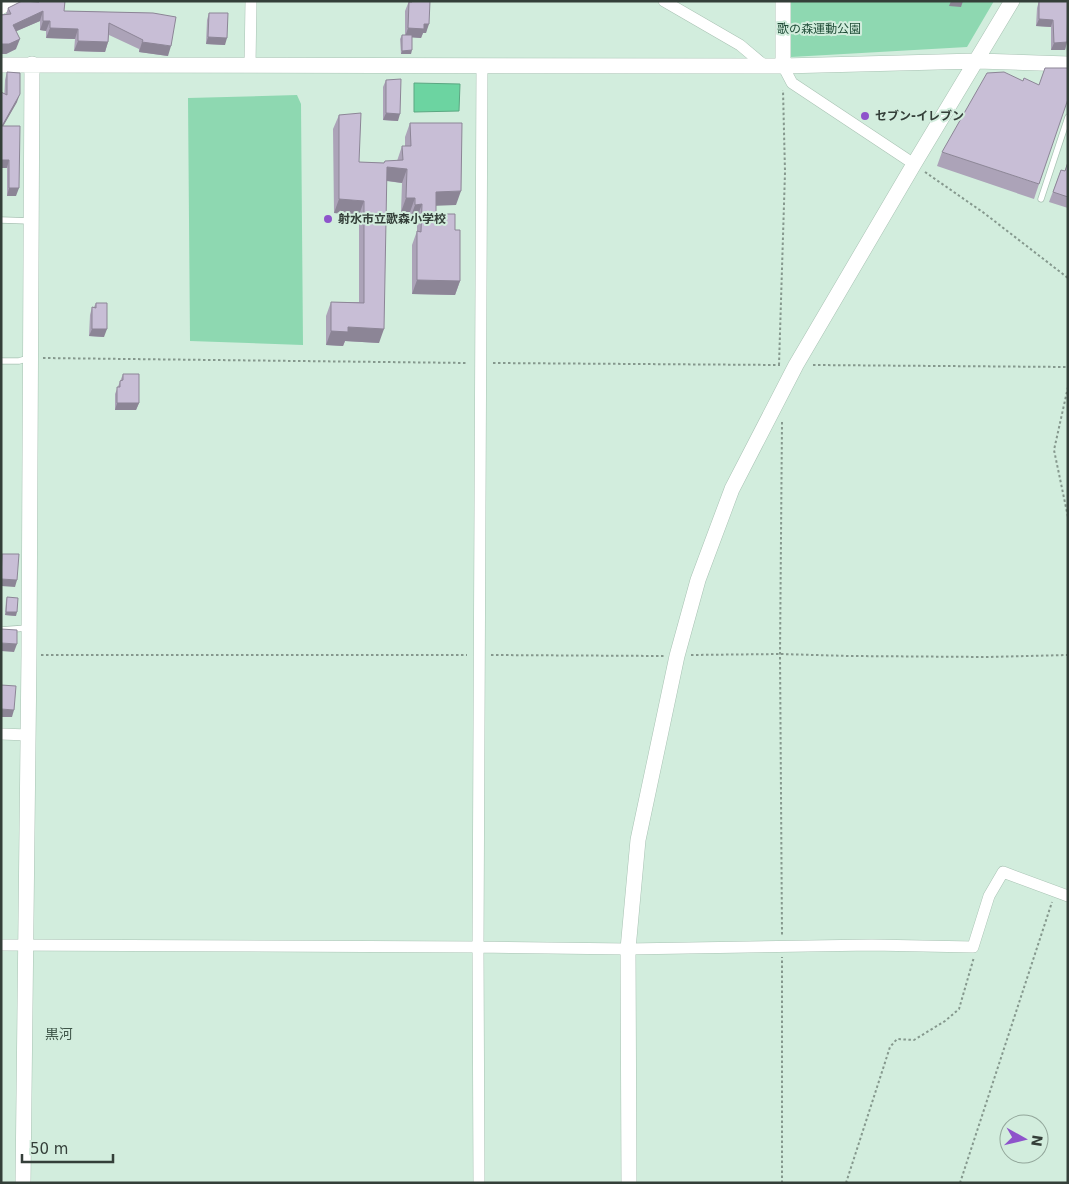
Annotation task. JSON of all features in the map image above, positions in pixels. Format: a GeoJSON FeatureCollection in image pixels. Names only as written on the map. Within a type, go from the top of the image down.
{"type":"FeatureCollection","features":[{"type":"Feature","properties":{"kind":"street"},"geometry":{"type":"LineString","coordinates":[[1,10],[15,1]]}},
{"type":"Feature","properties":{"kind":"street"},"geometry":{"type":"LineString","coordinates":[[250,65],[251,1]]}},
{"type":"Feature","properties":{"kind":"street"},"geometry":{"type":"LineString","coordinates":[[664,1],[740,45],[765,66]]}},
{"type":"Feature","properties":{"kind":"street"},"geometry":{"type":"LineString","coordinates":[[783,1],[783,66],[792,83],[914,164]]}},
{"type":"Feature","properties":{"kind":"street"},"geometry":{"type":"LineString","coordinates":[[629,1183],[628,949],[638,840],[677,656],[698,580],[732,489],[796,365],[1012,1]]}},
{"type":"Feature","properties":{"kind":"street"},"geometry":{"type":"LineString","coordinates":[[1,65],[783,66],[977,61],[1068,64]]}},
{"type":"Feature","properties":{"kind":"street"},"geometry":{"type":"LineString","coordinates":[[23,1183],[29,655],[32,64]]}},
{"type":"Feature","properties":{"kind":"street"},"geometry":{"type":"LineString","coordinates":[[480,1183],[478,947],[482,66]]}},
{"type":"Feature","properties":{"kind":"street"},"geometry":{"type":"LineString","coordinates":[[1,734],[28,735]]}},
{"type":"Feature","properties":{"kind":"street"},"geometry":{"type":"LineString","coordinates":[[1,945],[628,949],[872,945],[973,947],[990,896],[1003,872],[1068,896]]}},
{"type":"Feature","properties":{"kind":"lane"},"geometry":{"type":"LineString","coordinates":[[1041,199],[1068,117]]}},
{"type":"Feature","properties":{"kind":"lane"},"geometry":{"type":"LineString","coordinates":[[1,220],[31,221]]}},
{"type":"Feature","properties":{"kind":"lane"},"geometry":{"type":"LineString","coordinates":[[1,361],[19,361],[31,357]]}},
{"type":"Feature","properties":{"kind":"lane"},"geometry":{"type":"LineString","coordinates":[[1,630],[29,628]]}},
{"type":"Feature","properties":{"kind":"path"},"geometry":{"type":"LineString","coordinates":[[779,366],[785,172],[783,66]]}},
{"type":"Feature","properties":{"kind":"path"},"geometry":{"type":"LineString","coordinates":[[914,164],[984,213],[1068,278]]}},
{"type":"Feature","properties":{"kind":"path"},"geometry":{"type":"LineString","coordinates":[[31,357],[779,366],[1068,367]]}},
{"type":"Feature","properties":{"kind":"path"},"geometry":{"type":"LineString","coordinates":[[1068,387],[1054,450],[1068,517]]}},
{"type":"Feature","properties":{"kind":"path"},"geometry":{"type":"LineString","coordinates":[[782,418],[780,654],[782,1183]]}},
{"type":"Feature","properties":{"kind":"path"},"geometry":{"type":"LineString","coordinates":[[29,655],[677,656],[780,654],[895,657],[1068,655]]}},
{"type":"Feature","properties":{"kind":"path"},"geometry":{"type":"LineString","coordinates":[[960,1183],[1056,890]]}},
{"type":"Feature","properties":{"kind":"path"},"geometry":{"type":"LineString","coordinates":[[846,1183],[890,1047],[897,1039],[914,1040],[945,1021],[959,1009],[977,950],[973,947]]}},
{"type":"Feature","properties":{"kind":"green space","name":"歌の森運動公園"},"geometry":{"type":"Polygon","coordinates":[[[791,1],[994,1],[967,47],[791,57],[791,1]]]}},
{"type":"Feature","properties":{"kind":"green space"},"geometry":{"type":"Polygon","coordinates":[[[297,95],[301,104],[303,345],[190,341],[188,98],[297,95]]]}},
{"type":"Feature","properties":{"kind":"shaded area"},"geometry":{"type":"Polygon","coordinates":[[[414,83],[460,84],[459,111],[414,112],[414,83]]]}},
{"type":"Feature","properties":{"kind":"building"},"geometry":{"type":"Polygon","coordinates":[[[22,1],[65,1],[64,11],[153,13],[176,17],[171,46],[142,42],[143,40],[109,23],[108,42],[78,41],[78,29],[50,28],[50,21],[43,21],[43,11],[13,25],[20,39],[9,44],[1,44],[1,15],[11,14],[8,8],[22,1]]]}},
{"type":"Feature","properties":{"kind":"building"},"geometry":{"type":"Polygon","coordinates":[[[430,1],[429,24],[424,24],[424,29],[408,28],[409,2],[430,1]]]}},
{"type":"Feature","properties":{"kind":"building"},"geometry":{"type":"Polygon","coordinates":[[[1039,1],[1068,1],[1067,42],[1054,43],[1053,20],[1039,19],[1039,1]]]}},
{"type":"Feature","properties":{"kind":"building"},"geometry":{"type":"Polygon","coordinates":[[[209,13],[228,13],[227,38],[208,37],[209,13]]]}},
{"type":"Feature","properties":{"kind":"building"},"geometry":{"type":"Polygon","coordinates":[[[402,35],[412,35],[412,50],[402,51],[402,35]]]}},
{"type":"Feature","properties":{"kind":"building"},"geometry":{"type":"Polygon","coordinates":[[[1045,68],[1068,68],[1068,99],[1039,184],[942,152],[987,73],[1004,72],[1023,81],[1024,78],[1039,85],[1045,68]]]}},
{"type":"Feature","properties":{"kind":"building"},"geometry":{"type":"Polygon","coordinates":[[[7,72],[20,73],[20,94],[2,126],[20,126],[19,188],[9,188],[9,160],[1,160],[1,92],[7,95],[7,72]]]}},
{"type":"Feature","properties":{"kind":"building"},"geometry":{"type":"Polygon","coordinates":[[[401,79],[400,114],[386,113],[386,80],[401,79]]]}},
{"type":"Feature","properties":{"kind":"building"},"geometry":{"type":"Polygon","coordinates":[[[361,113],[359,162],[384,163],[385,161],[403,160],[402,146],[411,146],[410,123],[462,123],[461,191],[436,192],[436,214],[455,214],[455,230],[460,230],[460,281],[417,280],[417,231],[421,232],[422,204],[415,205],[415,198],[406,198],[407,169],[387,167],[384,329],[348,327],[348,332],[331,331],[331,302],[364,303],[364,201],[339,199],[339,115],[361,113]]]}},
{"type":"Feature","properties":{"kind":"building"},"geometry":{"type":"Polygon","coordinates":[[[1068,162],[1068,197],[1053,192],[1061,170],[1065,171],[1068,162]]]}},
{"type":"Feature","properties":{"kind":"building"},"geometry":{"type":"Polygon","coordinates":[[[96,303],[107,303],[107,329],[92,329],[92,307],[96,308],[96,303]]]}},
{"type":"Feature","properties":{"kind":"building"},"geometry":{"type":"Polygon","coordinates":[[[123,374],[139,374],[139,403],[117,403],[117,387],[120,387],[123,374]]]}},
{"type":"Feature","properties":{"kind":"building"},"geometry":{"type":"Polygon","coordinates":[[[2,554],[19,554],[17,580],[1,579],[2,554]]]}},
{"type":"Feature","properties":{"kind":"building"},"geometry":{"type":"Polygon","coordinates":[[[7,597],[18,598],[17,612],[6,612],[7,597]]]}},
{"type":"Feature","properties":{"kind":"building"},"geometry":{"type":"Polygon","coordinates":[[[1,629],[17,630],[17,644],[1,643],[1,629]]]}},
{"type":"Feature","properties":{"kind":"building"},"geometry":{"type":"Polygon","coordinates":[[[1,685],[16,686],[14,710],[1,709],[1,685]]]}},
{"type":"Feature","properties":{"kind":"place","name":"セブン-イレブン"},"geometry":{"type":"Point","coordinates":[865,116]}},
{"type":"Feature","properties":{"kind":"place","name":"射水市立歌森小学校"},"geometry":{"type":"Point","coordinates":[328,219]}},
{"type":"Feature","properties":{"kind":"district","name":"黒河"},"geometry":{"type":"Point","coordinates":[59,1034]}}]}
